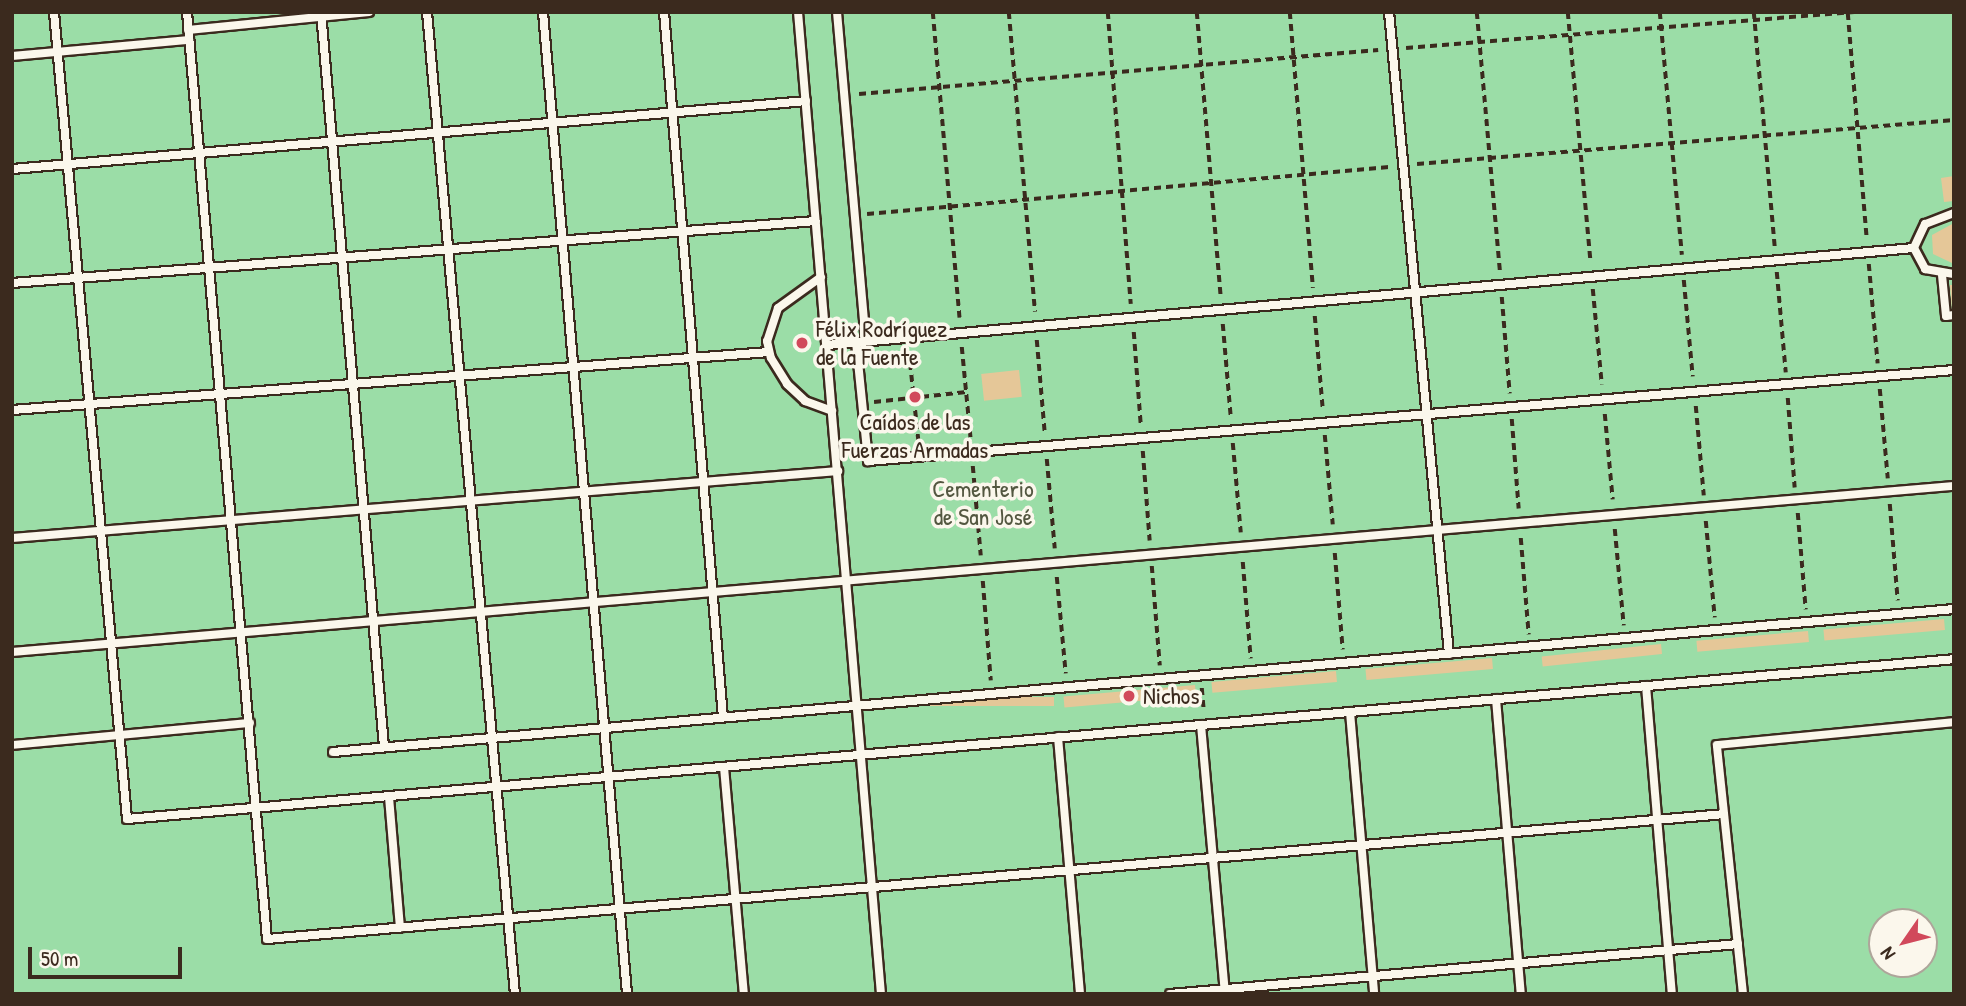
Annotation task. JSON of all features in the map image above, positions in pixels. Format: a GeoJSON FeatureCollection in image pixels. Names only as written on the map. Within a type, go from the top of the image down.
{"type":"FeatureCollection","features":[{"type":"Feature","properties":{"kind":"lane"},"geometry":{"type":"LineString","coordinates":[[54,12],[127,819],[1954,659]]}},
{"type":"Feature","properties":{"kind":"lane"},"geometry":{"type":"LineString","coordinates":[[187,12],[222,393],[267,939],[1724,814]]}},
{"type":"Feature","properties":{"kind":"lane"},"geometry":{"type":"LineString","coordinates":[[188,30],[321,14],[369,12]]}},
{"type":"Feature","properties":{"kind":"lane"},"geometry":{"type":"LineString","coordinates":[[427,12],[507,919],[516,994]]}},
{"type":"Feature","properties":{"kind":"lane"},"geometry":{"type":"LineString","coordinates":[[543,12],[626,994]]}},
{"type":"Feature","properties":{"kind":"lane"},"geometry":{"type":"LineString","coordinates":[[663,12],[723,717]]}},
{"type":"Feature","properties":{"kind":"lane"},"geometry":{"type":"LineString","coordinates":[[798,12],[881,994]]}},
{"type":"Feature","properties":{"kind":"lane"},"geometry":{"type":"LineString","coordinates":[[837,12],[855,215],[862,403],[868,461],[1954,370]]}},
{"type":"Feature","properties":{"kind":"lane"},"geometry":{"type":"LineString","coordinates":[[1388,12],[1449,654]]}},
{"type":"Feature","properties":{"kind":"lane"},"geometry":{"type":"LineString","coordinates":[[321,14],[384,747]]}},
{"type":"Feature","properties":{"kind":"lane"},"geometry":{"type":"LineString","coordinates":[[12,57],[189,40]]}},
{"type":"Feature","properties":{"kind":"lane"},"geometry":{"type":"LineString","coordinates":[[12,169],[806,101]]}},
{"type":"Feature","properties":{"kind":"lane"},"geometry":{"type":"LineString","coordinates":[[1914,248],[1925,224],[1954,213]]}},
{"type":"Feature","properties":{"kind":"lane"},"geometry":{"type":"LineString","coordinates":[[12,283],[816,221]]}},
{"type":"Feature","properties":{"kind":"lane"},"geometry":{"type":"LineString","coordinates":[[827,345],[1914,248]]}},
{"type":"Feature","properties":{"kind":"lane"},"geometry":{"type":"LineString","coordinates":[[1914,248],[1925,269],[1942,275],[1954,274]]}},
{"type":"Feature","properties":{"kind":"lane"},"geometry":{"type":"LineString","coordinates":[[1942,275],[1946,316],[1954,315]]}},
{"type":"Feature","properties":{"kind":"lane"},"geometry":{"type":"LineString","coordinates":[[821,277],[778,308],[770,330],[769,352],[794,392],[818,408],[832,411]]}},
{"type":"Feature","properties":{"kind":"lane"},"geometry":{"type":"LineString","coordinates":[[12,410],[769,352]]}},
{"type":"Feature","properties":{"kind":"lane"},"geometry":{"type":"LineString","coordinates":[[12,538],[365,507],[838,471]]}},
{"type":"Feature","properties":{"kind":"lane"},"geometry":{"type":"LineString","coordinates":[[12,652],[845,584],[1954,486]]}},
{"type":"Feature","properties":{"kind":"lane"},"geometry":{"type":"LineString","coordinates":[[333,752],[1954,609]]}},
{"type":"Feature","properties":{"kind":"lane"},"geometry":{"type":"LineString","coordinates":[[1646,686],[1672,994]]}},
{"type":"Feature","properties":{"kind":"lane"},"geometry":{"type":"LineString","coordinates":[[1496,699],[1521,994]]}},
{"type":"Feature","properties":{"kind":"lane"},"geometry":{"type":"LineString","coordinates":[[1350,712],[1374,994]]}},
{"type":"Feature","properties":{"kind":"lane"},"geometry":{"type":"LineString","coordinates":[[1743,994],[1717,745],[1954,722]]}},
{"type":"Feature","properties":{"kind":"lane"},"geometry":{"type":"LineString","coordinates":[[12,745],[250,723]]}},
{"type":"Feature","properties":{"kind":"lane"},"geometry":{"type":"LineString","coordinates":[[1203,724],[1225,991]]}},
{"type":"Feature","properties":{"kind":"lane"},"geometry":{"type":"LineString","coordinates":[[1058,737],[1080,994]]}},
{"type":"Feature","properties":{"kind":"lane"},"geometry":{"type":"LineString","coordinates":[[724,767],[744,994]]}},
{"type":"Feature","properties":{"kind":"lane"},"geometry":{"type":"LineString","coordinates":[[389,797],[400,928]]}},
{"type":"Feature","properties":{"kind":"lane"},"geometry":{"type":"LineString","coordinates":[[1170,994],[1738,944]]}},
{"type":"Feature","properties":{"kind":"path"},"geometry":{"type":"LineString","coordinates":[[933,12],[993,694]]}},
{"type":"Feature","properties":{"kind":"path"},"geometry":{"type":"LineString","coordinates":[[1009,12],[1067,687]]}},
{"type":"Feature","properties":{"kind":"path"},"geometry":{"type":"LineString","coordinates":[[1108,12],[1161,679]]}},
{"type":"Feature","properties":{"kind":"path"},"geometry":{"type":"LineString","coordinates":[[1197,12],[1252,671]]}},
{"type":"Feature","properties":{"kind":"path"},"geometry":{"type":"LineString","coordinates":[[1290,12],[1344,663]]}},
{"type":"Feature","properties":{"kind":"path"},"geometry":{"type":"LineString","coordinates":[[1477,12],[1530,647]]}},
{"type":"Feature","properties":{"kind":"path"},"geometry":{"type":"LineString","coordinates":[[1568,12],[1625,638]]}},
{"type":"Feature","properties":{"kind":"path"},"geometry":{"type":"LineString","coordinates":[[1660,12],[1716,630]]}},
{"type":"Feature","properties":{"kind":"path"},"geometry":{"type":"LineString","coordinates":[[1754,12],[1807,622]]}},
{"type":"Feature","properties":{"kind":"path"},"geometry":{"type":"LineString","coordinates":[[844,96],[1662,26],[1858,12]]}},
{"type":"Feature","properties":{"kind":"path"},"geometry":{"type":"LineString","coordinates":[[1848,13],[1899,614]]}},
{"type":"Feature","properties":{"kind":"path"},"geometry":{"type":"LineString","coordinates":[[855,215],[1402,165],[1954,120]]}},
{"type":"Feature","properties":{"kind":"path"},"geometry":{"type":"LineString","coordinates":[[908,338],[920,456]]}},
{"type":"Feature","properties":{"kind":"path"},"geometry":{"type":"LineString","coordinates":[[862,403],[967,392]]}},
{"type":"Feature","properties":{"kind":"path"},"geometry":{"type":"LineString","coordinates":[[1200,676],[1203,724]]}},
{"type":"Feature","properties":{"kind":"green space","name":"Cementerio de San José"},"geometry":{"type":"Polygon","coordinates":[[[12,12],[1954,12],[1954,994],[12,994],[12,12]]]}},
{"type":"Feature","properties":{"kind":"building"},"geometry":{"type":"Polygon","coordinates":[[[1954,176],[1954,201],[1944,202],[1941,178],[1954,176]]]}},
{"type":"Feature","properties":{"kind":"building"},"geometry":{"type":"Polygon","coordinates":[[[1954,223],[1952,263],[1933,254],[1932,235],[1954,223]]]}},
{"type":"Feature","properties":{"kind":"building"},"geometry":{"type":"Polygon","coordinates":[[[1950,285],[1954,285],[1954,311],[1952,311],[1950,285]]]}},
{"type":"Feature","properties":{"kind":"building"},"geometry":{"type":"Polygon","coordinates":[[[1019,370],[1022,397],[984,401],[981,374],[1019,370]]]}},
{"type":"Feature","properties":{"kind":"building"},"geometry":{"type":"Polygon","coordinates":[[[1944,619],[1945,630],[1824,641],[1823,630],[1944,619]]]}},
{"type":"Feature","properties":{"kind":"building"},"geometry":{"type":"Polygon","coordinates":[[[1808,631],[1809,642],[1697,652],[1696,641],[1808,631]]]}},
{"type":"Feature","properties":{"kind":"building"},"geometry":{"type":"Polygon","coordinates":[[[1661,644],[1662,654],[1543,666],[1542,657],[1661,644]]]}},
{"type":"Feature","properties":{"kind":"building"},"geometry":{"type":"Polygon","coordinates":[[[1492,658],[1493,669],[1366,680],[1365,669],[1492,658]]]}},
{"type":"Feature","properties":{"kind":"building","name":"Nichos"},"geometry":{"type":"Polygon","coordinates":[[[1336,671],[1337,682],[1212,693],[1211,682],[1336,671]]]}},
{"type":"Feature","properties":{"kind":"building","name":"Nichos"},"geometry":{"type":"Polygon","coordinates":[[[1195,685],[1196,696],[1064,707],[1064,697],[1195,685]]]}},
{"type":"Feature","properties":{"kind":"building"},"geometry":{"type":"Polygon","coordinates":[[[907,697],[1054,697],[1054,706],[907,706],[907,697]]]}},
{"type":"Feature","properties":{"kind":"place","name":"Félix Rodríguez de la Fuente"},"geometry":{"type":"Point","coordinates":[802,343]}},
{"type":"Feature","properties":{"kind":"place","name":"Caídos de las Fuerzas Armadas"},"geometry":{"type":"Point","coordinates":[915,397]}},
{"type":"Feature","properties":{"kind":"place","name":"Nichos"},"geometry":{"type":"Point","coordinates":[1129,696]}}]}
